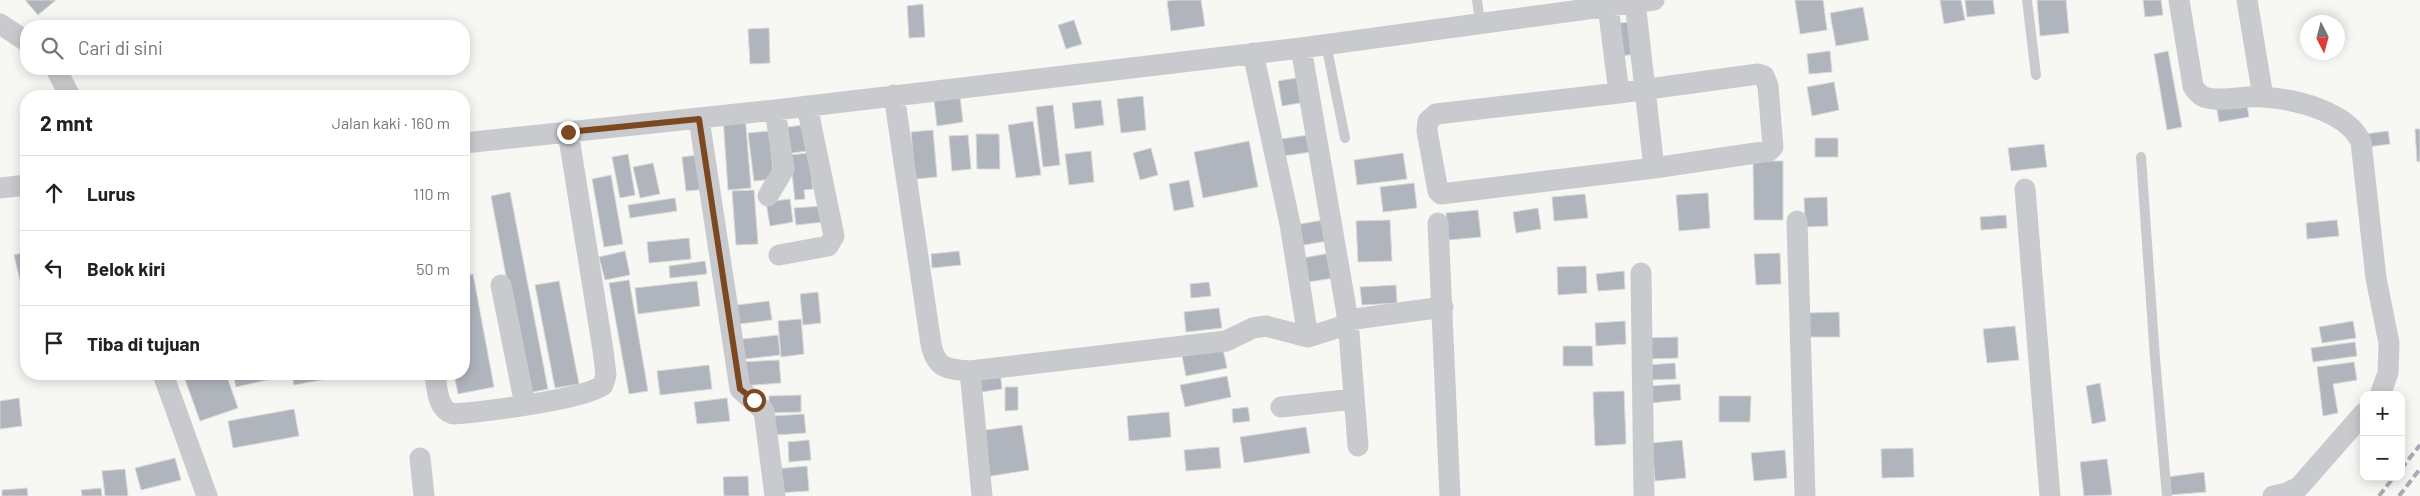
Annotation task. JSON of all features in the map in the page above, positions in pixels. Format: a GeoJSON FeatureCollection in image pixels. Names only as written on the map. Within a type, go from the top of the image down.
{"type":"FeatureCollection","features":[{"type":"Feature","properties":{"kind":"street"},"geometry":{"type":"LineString","coordinates":[[2179,0],[2196,91],[2204,97],[2263,97],[2312,106],[2342,120],[2353,128],[2361,142],[2376,278],[2388,343],[2388,373],[2381,391]]}},
{"type":"Feature","properties":{"kind":"street"},"geometry":{"type":"LineString","coordinates":[[2247,0],[2263,97]]}},
{"type":"Feature","properties":{"kind":"street"},"geometry":{"type":"LineString","coordinates":[[470,142],[699,119],[1301,48],[1644,1],[1645,89],[1654,168]]}},
{"type":"Feature","properties":{"kind":"street"},"geometry":{"type":"LineString","coordinates":[[1608,6],[1619,93]]}},
{"type":"Feature","properties":{"kind":"street"},"geometry":{"type":"LineString","coordinates":[[0,24],[20,37]]}},
{"type":"Feature","properties":{"kind":"street"},"geometry":{"type":"LineString","coordinates":[[1301,48],[1348,320],[1358,446]]}},
{"type":"Feature","properties":{"kind":"street"},"geometry":{"type":"LineString","coordinates":[[1253,53],[1290,224],[1308,337]]}},
{"type":"Feature","properties":{"kind":"street"},"geometry":{"type":"LineString","coordinates":[[1758,74],[1764,76],[1768,86],[1773,147],[1769,151],[1654,168],[1447,195],[1441,194],[1438,191],[1427,131],[1428,121],[1436,114],[1645,89],[1758,74]]}},
{"type":"Feature","properties":{"kind":"street"},"geometry":{"type":"LineString","coordinates":[[59,75],[67,90]]}},
{"type":"Feature","properties":{"kind":"street"},"geometry":{"type":"LineString","coordinates":[[894,95],[933,357],[940,365],[970,371],[1226,341],[1253,328],[1266,326],[1308,337],[1340,327],[1348,320],[1443,307]]}},
{"type":"Feature","properties":{"kind":"street"},"geometry":{"type":"LineString","coordinates":[[779,255],[828,246],[834,236],[807,106]]}},
{"type":"Feature","properties":{"kind":"street"},"geometry":{"type":"LineString","coordinates":[[768,196],[784,169],[775,110]]}},
{"type":"Feature","properties":{"kind":"street"},"geometry":{"type":"LineString","coordinates":[[699,119],[742,391],[764,411],[775,496]]}},
{"type":"Feature","properties":{"kind":"street"},"geometry":{"type":"LineString","coordinates":[[436,380],[441,405],[449,413],[458,414],[525,405],[594,391],[604,385],[606,375],[568,132]]}},
{"type":"Feature","properties":{"kind":"street"},"geometry":{"type":"LineString","coordinates":[[0,188],[20,186]]}},
{"type":"Feature","properties":{"kind":"street"},"geometry":{"type":"LineString","coordinates":[[2025,189],[2050,496]]}},
{"type":"Feature","properties":{"kind":"street"},"geometry":{"type":"LineString","coordinates":[[1797,221],[1805,496]]}},
{"type":"Feature","properties":{"kind":"street"},"geometry":{"type":"LineString","coordinates":[[1438,223],[1450,496]]}},
{"type":"Feature","properties":{"kind":"street"},"geometry":{"type":"LineString","coordinates":[[1641,273],[1644,496]]}},
{"type":"Feature","properties":{"kind":"street"},"geometry":{"type":"LineString","coordinates":[[502,285],[525,405]]}},
{"type":"Feature","properties":{"kind":"street"},"geometry":{"type":"LineString","coordinates":[[970,371],[982,496]]}},
{"type":"Feature","properties":{"kind":"street"},"geometry":{"type":"LineString","coordinates":[[165,380],[207,496]]}},
{"type":"Feature","properties":{"kind":"street"},"geometry":{"type":"LineString","coordinates":[[1281,407],[1354,399]]}},
{"type":"Feature","properties":{"kind":"street"},"geometry":{"type":"LineString","coordinates":[[2273,496],[2287,493],[2299,487],[2360,418]]}},
{"type":"Feature","properties":{"kind":"street"},"geometry":{"type":"LineString","coordinates":[[420,458],[424,496]]}},
{"type":"Feature","properties":{"kind":"lane"},"geometry":{"type":"LineString","coordinates":[[1477,0],[1480,23]]}},
{"type":"Feature","properties":{"kind":"lane"},"geometry":{"type":"LineString","coordinates":[[2027,0],[2036,75]]}},
{"type":"Feature","properties":{"kind":"lane"},"geometry":{"type":"LineString","coordinates":[[1326,44],[1345,138]]}},
{"type":"Feature","properties":{"kind":"lane"},"geometry":{"type":"LineString","coordinates":[[2141,157],[2154,358],[2167,496]]}},
{"type":"Feature","properties":{"kind":"building"},"geometry":{"type":"Polygon","coordinates":[[[25,0],[56,0],[38,15],[25,0]]]}},
{"type":"Feature","properties":{"kind":"building"},"geometry":{"type":"Polygon","coordinates":[[[1201,0],[1205,26],[1171,31],[1167,1],[1201,0]]]}},
{"type":"Feature","properties":{"kind":"building"},"geometry":{"type":"Polygon","coordinates":[[[1795,0],[1823,0],[1827,30],[1800,34],[1795,0]]]}},
{"type":"Feature","properties":{"kind":"building"},"geometry":{"type":"Polygon","coordinates":[[[1940,0],[1961,0],[1965,20],[1944,24],[1940,0]]]}},
{"type":"Feature","properties":{"kind":"building"},"geometry":{"type":"Polygon","coordinates":[[[1965,0],[1993,0],[1995,14],[1967,17],[1965,0]]]}},
{"type":"Feature","properties":{"kind":"building"},"geometry":{"type":"Polygon","coordinates":[[[2037,0],[2066,0],[2069,33],[2040,36],[2037,0]]]}},
{"type":"Feature","properties":{"kind":"building"},"geometry":{"type":"Polygon","coordinates":[[[2143,0],[2161,0],[2163,15],[2145,17],[2143,0]]]}},
{"type":"Feature","properties":{"kind":"building"},"geometry":{"type":"Polygon","coordinates":[[[923,4],[925,37],[909,38],[907,6],[923,4]]]}},
{"type":"Feature","properties":{"kind":"building"},"geometry":{"type":"Polygon","coordinates":[[[1863,7],[1869,40],[1836,46],[1830,13],[1863,7]]]}},
{"type":"Feature","properties":{"kind":"building"},"geometry":{"type":"Polygon","coordinates":[[[1074,20],[1082,44],[1066,49],[1058,25],[1074,20]]]}},
{"type":"Feature","properties":{"kind":"building"},"geometry":{"type":"Polygon","coordinates":[[[1637,21],[1640,54],[1617,56],[1613,24],[1637,21]]]}},
{"type":"Feature","properties":{"kind":"building"},"geometry":{"type":"Polygon","coordinates":[[[769,28],[770,63],[750,64],[748,29],[769,28]]]}},
{"type":"Feature","properties":{"kind":"building"},"geometry":{"type":"Polygon","coordinates":[[[1830,51],[1832,72],[1809,74],[1807,54],[1830,51]]]}},
{"type":"Feature","properties":{"kind":"building"},"geometry":{"type":"Polygon","coordinates":[[[2168,51],[2182,127],[2167,130],[2154,54],[2168,51]]]}},
{"type":"Feature","properties":{"kind":"building"},"geometry":{"type":"Polygon","coordinates":[[[1302,77],[1306,102],[1282,106],[1278,81],[1302,77]]]}},
{"type":"Feature","properties":{"kind":"building"},"geometry":{"type":"Polygon","coordinates":[[[1834,82],[1839,110],[1812,116],[1807,87],[1834,82]]]}},
{"type":"Feature","properties":{"kind":"building"},"geometry":{"type":"Polygon","coordinates":[[[1143,96],[1146,130],[1121,133],[1117,99],[1143,96]]]}},
{"type":"Feature","properties":{"kind":"building"},"geometry":{"type":"Polygon","coordinates":[[[960,97],[963,122],[937,126],[934,100],[960,97]]]}},
{"type":"Feature","properties":{"kind":"building"},"geometry":{"type":"Polygon","coordinates":[[[2246,99],[2249,117],[2219,122],[2216,104],[2246,99]]]}},
{"type":"Feature","properties":{"kind":"building"},"geometry":{"type":"Polygon","coordinates":[[[1101,100],[1104,125],[1075,129],[1072,103],[1101,100]]]}},
{"type":"Feature","properties":{"kind":"building"},"geometry":{"type":"Polygon","coordinates":[[[1053,105],[1060,165],[1043,167],[1036,107],[1053,105]]]}},
{"type":"Feature","properties":{"kind":"building"},"geometry":{"type":"Polygon","coordinates":[[[745,115],[751,188],[728,190],[723,117],[745,115]]]}},
{"type":"Feature","properties":{"kind":"building"},"geometry":{"type":"Polygon","coordinates":[[[1033,121],[1041,175],[1016,178],[1008,125],[1033,121]]]}},
{"type":"Feature","properties":{"kind":"building"},"geometry":{"type":"Polygon","coordinates":[[[803,125],[807,151],[785,154],[781,128],[803,125]]]}},
{"type":"Feature","properties":{"kind":"building"},"geometry":{"type":"Polygon","coordinates":[[[2415,129],[2420,129],[2420,161],[2417,162],[2415,129]]]}},
{"type":"Feature","properties":{"kind":"building"},"geometry":{"type":"Polygon","coordinates":[[[933,130],[937,177],[915,179],[911,132],[933,130]]]}},
{"type":"Feature","properties":{"kind":"building"},"geometry":{"type":"Polygon","coordinates":[[[769,131],[774,179],[754,181],[748,133],[769,131]]]}},
{"type":"Feature","properties":{"kind":"building"},"geometry":{"type":"Polygon","coordinates":[[[2388,131],[2390,144],[2367,147],[2365,134],[2388,131]]]}},
{"type":"Feature","properties":{"kind":"building"},"geometry":{"type":"Polygon","coordinates":[[[976,134],[999,134],[1000,169],[977,169],[976,134]]]}},
{"type":"Feature","properties":{"kind":"building"},"geometry":{"type":"Polygon","coordinates":[[[968,135],[971,169],[952,171],[949,136],[968,135]]]}},
{"type":"Feature","properties":{"kind":"building"},"geometry":{"type":"Polygon","coordinates":[[[1308,135],[1311,152],[1283,156],[1281,139],[1308,135]]]}},
{"type":"Feature","properties":{"kind":"building"},"geometry":{"type":"Polygon","coordinates":[[[1815,138],[1838,138],[1838,157],[1815,157],[1815,138]]]}},
{"type":"Feature","properties":{"kind":"building"},"geometry":{"type":"Polygon","coordinates":[[[1249,141],[1258,187],[1203,198],[1194,152],[1249,141]]]}},
{"type":"Feature","properties":{"kind":"building"},"geometry":{"type":"Polygon","coordinates":[[[2044,144],[2047,167],[2011,171],[2008,148],[2044,144]]]}},
{"type":"Feature","properties":{"kind":"building"},"geometry":{"type":"Polygon","coordinates":[[[1151,148],[1158,175],[1140,180],[1133,153],[1151,148]]]}},
{"type":"Feature","properties":{"kind":"building"},"geometry":{"type":"Polygon","coordinates":[[[1091,151],[1094,182],[1069,185],[1065,154],[1091,151]]]}},
{"type":"Feature","properties":{"kind":"building"},"geometry":{"type":"Polygon","coordinates":[[[808,153],[813,189],[804,190],[805,199],[795,200],[790,155],[808,153]]]}},
{"type":"Feature","properties":{"kind":"building"},"geometry":{"type":"Polygon","coordinates":[[[1403,153],[1407,179],[1357,185],[1354,160],[1403,153]]]}},
{"type":"Feature","properties":{"kind":"building"},"geometry":{"type":"Polygon","coordinates":[[[628,154],[635,195],[620,198],[612,157],[628,154]]]}},
{"type":"Feature","properties":{"kind":"building"},"geometry":{"type":"Polygon","coordinates":[[[705,154],[708,189],[686,191],[682,157],[705,154]]]}},
{"type":"Feature","properties":{"kind":"building"},"geometry":{"type":"Polygon","coordinates":[[[1753,161],[1783,161],[1783,220],[1754,220],[1753,161]]]}},
{"type":"Feature","properties":{"kind":"building"},"geometry":{"type":"Polygon","coordinates":[[[653,163],[660,194],[640,198],[633,167],[653,163]]]}},
{"type":"Feature","properties":{"kind":"building"},"geometry":{"type":"Polygon","coordinates":[[[611,175],[623,244],[604,247],[592,179],[611,175]]]}},
{"type":"Feature","properties":{"kind":"building"},"geometry":{"type":"Polygon","coordinates":[[[1189,180],[1194,207],[1174,211],[1169,184],[1189,180]]]}},
{"type":"Feature","properties":{"kind":"building"},"geometry":{"type":"Polygon","coordinates":[[[1414,183],[1417,208],[1383,212],[1380,187],[1414,183]]]}},
{"type":"Feature","properties":{"kind":"building"},"geometry":{"type":"Polygon","coordinates":[[[754,190],[758,244],[736,245],[732,191],[754,190]]]}},
{"type":"Feature","properties":{"kind":"building"},"geometry":{"type":"Polygon","coordinates":[[[510,192],[548,389],[528,393],[491,196],[510,192]]]}},
{"type":"Feature","properties":{"kind":"building"},"geometry":{"type":"Polygon","coordinates":[[[1708,193],[1710,228],[1679,231],[1676,195],[1708,193]]]}},
{"type":"Feature","properties":{"kind":"building"},"geometry":{"type":"Polygon","coordinates":[[[1585,194],[1588,218],[1554,221],[1552,197],[1585,194]]]}},
{"type":"Feature","properties":{"kind":"building"},"geometry":{"type":"Polygon","coordinates":[[[1827,197],[1828,226],[1805,227],[1804,198],[1827,197]]]}},
{"type":"Feature","properties":{"kind":"building"},"geometry":{"type":"Polygon","coordinates":[[[675,198],[677,211],[630,218],[628,205],[675,198]]]}},
{"type":"Feature","properties":{"kind":"building"},"geometry":{"type":"Polygon","coordinates":[[[790,199],[793,222],[770,226],[766,202],[790,199]]]}},
{"type":"Feature","properties":{"kind":"building"},"geometry":{"type":"Polygon","coordinates":[[[822,206],[824,222],[796,225],[794,208],[822,206]]]}},
{"type":"Feature","properties":{"kind":"building"},"geometry":{"type":"Polygon","coordinates":[[[1538,208],[1541,229],[1516,233],[1513,212],[1538,208]]]}},
{"type":"Feature","properties":{"kind":"building"},"geometry":{"type":"Polygon","coordinates":[[[1478,210],[1481,237],[1449,240],[1446,213],[1478,210]]]}},
{"type":"Feature","properties":{"kind":"building"},"geometry":{"type":"Polygon","coordinates":[[[2006,215],[2007,228],[1981,230],[1980,217],[2006,215]]]}},
{"type":"Feature","properties":{"kind":"building"},"geometry":{"type":"Polygon","coordinates":[[[1324,220],[1327,241],[1298,246],[1294,225],[1324,220]]]}},
{"type":"Feature","properties":{"kind":"building"},"geometry":{"type":"Polygon","coordinates":[[[1390,220],[1392,261],[1358,262],[1356,221],[1390,220]]]}},
{"type":"Feature","properties":{"kind":"building"},"geometry":{"type":"Polygon","coordinates":[[[2337,220],[2339,236],[2307,239],[2306,223],[2337,220]]]}},
{"type":"Feature","properties":{"kind":"building"},"geometry":{"type":"Polygon","coordinates":[[[689,238],[691,259],[649,263],[647,242],[689,238]]]}},
{"type":"Feature","properties":{"kind":"building"},"geometry":{"type":"Polygon","coordinates":[[[625,251],[630,275],[605,280],[599,257],[625,251]]]}},
{"type":"Feature","properties":{"kind":"building"},"geometry":{"type":"Polygon","coordinates":[[[959,251],[961,265],[932,268],[931,254],[959,251]]]}},
{"type":"Feature","properties":{"kind":"building"},"geometry":{"type":"Polygon","coordinates":[[[1336,252],[1340,277],[1302,283],[1297,259],[1336,252]]]}},
{"type":"Feature","properties":{"kind":"building"},"geometry":{"type":"Polygon","coordinates":[[[1780,253],[1781,284],[1756,285],[1754,254],[1780,253]]]}},
{"type":"Feature","properties":{"kind":"building"},"geometry":{"type":"Polygon","coordinates":[[[20,254],[20,280],[14,255],[20,254]]]}},
{"type":"Feature","properties":{"kind":"building"},"geometry":{"type":"Polygon","coordinates":[[[705,261],[707,274],[670,278],[669,266],[705,261]]]}},
{"type":"Feature","properties":{"kind":"building"},"geometry":{"type":"Polygon","coordinates":[[[1586,266],[1587,293],[1558,295],[1557,267],[1586,266]]]}},
{"type":"Feature","properties":{"kind":"building"},"geometry":{"type":"Polygon","coordinates":[[[1624,271],[1625,289],[1598,291],[1596,274],[1624,271]]]}},
{"type":"Feature","properties":{"kind":"building"},"geometry":{"type":"Polygon","coordinates":[[[473,274],[494,387],[458,394],[455,380],[470,380],[470,275],[473,274]]]}},
{"type":"Feature","properties":{"kind":"building"},"geometry":{"type":"Polygon","coordinates":[[[629,280],[648,391],[629,394],[609,283],[629,280]]]}},
{"type":"Feature","properties":{"kind":"building"},"geometry":{"type":"Polygon","coordinates":[[[559,281],[579,384],[555,388],[535,285],[559,281]]]}},
{"type":"Feature","properties":{"kind":"building"},"geometry":{"type":"Polygon","coordinates":[[[697,281],[700,306],[638,314],[635,288],[697,281]]]}},
{"type":"Feature","properties":{"kind":"building"},"geometry":{"type":"Polygon","coordinates":[[[1209,282],[1211,296],[1191,298],[1190,284],[1209,282]]]}},
{"type":"Feature","properties":{"kind":"building"},"geometry":{"type":"Polygon","coordinates":[[[1396,285],[1397,303],[1362,305],[1360,287],[1396,285]]]}},
{"type":"Feature","properties":{"kind":"building"},"geometry":{"type":"Polygon","coordinates":[[[818,292],[821,323],[803,325],[800,294],[818,292]]]}},
{"type":"Feature","properties":{"kind":"building"},"geometry":{"type":"Polygon","coordinates":[[[769,301],[772,320],[739,324],[737,305],[769,301]]]}},
{"type":"Feature","properties":{"kind":"building"},"geometry":{"type":"Polygon","coordinates":[[[1219,308],[1222,328],[1186,332],[1184,312],[1219,308]]]}},
{"type":"Feature","properties":{"kind":"building"},"geometry":{"type":"Polygon","coordinates":[[[1839,312],[1840,337],[1808,337],[1808,313],[1839,312]]]}},
{"type":"Feature","properties":{"kind":"building"},"geometry":{"type":"Polygon","coordinates":[[[801,319],[804,354],[781,357],[778,321],[801,319]]]}},
{"type":"Feature","properties":{"kind":"building"},"geometry":{"type":"Polygon","coordinates":[[[1625,321],[1626,344],[1596,346],[1595,323],[1625,321]]]}},
{"type":"Feature","properties":{"kind":"building"},"geometry":{"type":"Polygon","coordinates":[[[2353,321],[2356,338],[2322,343],[2319,327],[2353,321]]]}},
{"type":"Feature","properties":{"kind":"building"},"geometry":{"type":"Polygon","coordinates":[[[2015,326],[2019,360],[1987,363],[1983,329],[2015,326]]]}},
{"type":"Feature","properties":{"kind":"building"},"geometry":{"type":"Polygon","coordinates":[[[778,335],[780,355],[736,360],[734,340],[778,335]]]}},
{"type":"Feature","properties":{"kind":"building"},"geometry":{"type":"Polygon","coordinates":[[[1678,337],[1678,358],[1647,359],[1646,338],[1678,337]]]}},
{"type":"Feature","properties":{"kind":"building"},"geometry":{"type":"Polygon","coordinates":[[[2355,342],[2357,356],[2313,362],[2311,348],[2355,342]]]}},
{"type":"Feature","properties":{"kind":"building"},"geometry":{"type":"Polygon","coordinates":[[[1563,346],[1592,346],[1593,366],[1563,366],[1563,346]]]}},
{"type":"Feature","properties":{"kind":"building"},"geometry":{"type":"Polygon","coordinates":[[[1223,349],[1227,368],[1186,376],[1182,356],[1223,349]]]}},
{"type":"Feature","properties":{"kind":"building"},"geometry":{"type":"Polygon","coordinates":[[[779,360],[781,383],[742,386],[741,362],[779,360]]]}},
{"type":"Feature","properties":{"kind":"building"},"geometry":{"type":"Polygon","coordinates":[[[2354,362],[2357,380],[2333,384],[2338,413],[2323,416],[2317,367],[2354,362]]]}},
{"type":"Feature","properties":{"kind":"building"},"geometry":{"type":"Polygon","coordinates":[[[1675,363],[1676,379],[1648,380],[1647,365],[1675,363]]]}},
{"type":"Feature","properties":{"kind":"building"},"geometry":{"type":"Polygon","coordinates":[[[709,365],[712,389],[660,395],[657,371],[709,365]]]}},
{"type":"Feature","properties":{"kind":"building"},"geometry":{"type":"Polygon","coordinates":[[[1000,371],[1002,389],[981,392],[979,373],[1000,371]]]}},
{"type":"Feature","properties":{"kind":"building"},"geometry":{"type":"Polygon","coordinates":[[[1227,376],[1231,397],[1185,407],[1180,385],[1227,376]]]}},
{"type":"Feature","properties":{"kind":"building"},"geometry":{"type":"Polygon","coordinates":[[[185,380],[228,380],[238,408],[200,421],[185,380]]]}},
{"type":"Feature","properties":{"kind":"building"},"geometry":{"type":"Polygon","coordinates":[[[234,380],[267,380],[236,387],[234,380]]]}},
{"type":"Feature","properties":{"kind":"building"},"geometry":{"type":"Polygon","coordinates":[[[293,380],[321,380],[294,385],[293,380]]]}},
{"type":"Feature","properties":{"kind":"building"},"geometry":{"type":"Polygon","coordinates":[[[2100,383],[2106,421],[2092,424],[2086,386],[2100,383]]]}},
{"type":"Feature","properties":{"kind":"building"},"geometry":{"type":"Polygon","coordinates":[[[1680,384],[1681,400],[1651,403],[1650,386],[1680,384]]]}},
{"type":"Feature","properties":{"kind":"building"},"geometry":{"type":"Polygon","coordinates":[[[1005,387],[1018,387],[1018,410],[1005,411],[1005,387]]]}},
{"type":"Feature","properties":{"kind":"building"},"geometry":{"type":"Polygon","coordinates":[[[1624,391],[1626,444],[1595,446],[1593,392],[1624,391]]]}},
{"type":"Feature","properties":{"kind":"building"},"geometry":{"type":"Polygon","coordinates":[[[801,395],[801,412],[769,413],[769,396],[801,395]]]}},
{"type":"Feature","properties":{"kind":"building"},"geometry":{"type":"Polygon","coordinates":[[[1719,396],[1751,396],[1750,422],[1719,422],[1719,396]]]}},
{"type":"Feature","properties":{"kind":"building"},"geometry":{"type":"Polygon","coordinates":[[[19,398],[22,426],[0,429],[0,401],[19,398]]]}},
{"type":"Feature","properties":{"kind":"building"},"geometry":{"type":"Polygon","coordinates":[[[727,398],[730,421],[697,424],[694,402],[727,398]]]}},
{"type":"Feature","properties":{"kind":"building"},"geometry":{"type":"Polygon","coordinates":[[[1248,407],[1250,421],[1233,423],[1232,409],[1248,407]]]}},
{"type":"Feature","properties":{"kind":"building"},"geometry":{"type":"Polygon","coordinates":[[[294,409],[299,436],[233,448],[228,421],[294,409]]]}},
{"type":"Feature","properties":{"kind":"building"},"geometry":{"type":"Polygon","coordinates":[[[1169,412],[1171,437],[1129,441],[1127,416],[1169,412]]]}},
{"type":"Feature","properties":{"kind":"building"},"geometry":{"type":"Polygon","coordinates":[[[804,414],[806,433],[775,435],[773,416],[804,414]]]}},
{"type":"Feature","properties":{"kind":"building"},"geometry":{"type":"Polygon","coordinates":[[[1022,425],[1029,470],[985,477],[979,431],[1022,425]]]}},
{"type":"Feature","properties":{"kind":"building"},"geometry":{"type":"Polygon","coordinates":[[[1306,427],[1310,453],[1244,463],[1240,437],[1306,427]]]}},
{"type":"Feature","properties":{"kind":"building"},"geometry":{"type":"Polygon","coordinates":[[[809,440],[811,460],[789,462],[788,442],[809,440]]]}},
{"type":"Feature","properties":{"kind":"building"},"geometry":{"type":"Polygon","coordinates":[[[1682,440],[1686,478],[1655,481],[1652,443],[1682,440]]]}},
{"type":"Feature","properties":{"kind":"building"},"geometry":{"type":"Polygon","coordinates":[[[1219,447],[1221,468],[1186,471],[1184,450],[1219,447]]]}},
{"type":"Feature","properties":{"kind":"building"},"geometry":{"type":"Polygon","coordinates":[[[1913,448],[1914,477],[1882,478],[1881,449],[1913,448]]]}},
{"type":"Feature","properties":{"kind":"building"},"geometry":{"type":"Polygon","coordinates":[[[1785,450],[1787,478],[1754,481],[1751,453],[1785,450]]]}},
{"type":"Feature","properties":{"kind":"building"},"geometry":{"type":"Polygon","coordinates":[[[175,458],[181,480],[141,490],[135,468],[175,458]]]}},
{"type":"Feature","properties":{"kind":"building"},"geometry":{"type":"Polygon","coordinates":[[[2107,459],[2112,495],[2084,496],[2080,462],[2107,459]]]}},
{"type":"Feature","properties":{"kind":"building"},"geometry":{"type":"Polygon","coordinates":[[[807,466],[809,491],[777,493],[775,469],[807,466]]]}},
{"type":"Feature","properties":{"kind":"building"},"geometry":{"type":"Polygon","coordinates":[[[125,469],[128,496],[105,496],[102,471],[125,469]]]}},
{"type":"Feature","properties":{"kind":"building"},"geometry":{"type":"Polygon","coordinates":[[[2204,472],[2206,492],[2169,495],[2167,477],[2204,472]]]}},
{"type":"Feature","properties":{"kind":"building"},"geometry":{"type":"Polygon","coordinates":[[[748,476],[749,496],[724,496],[723,477],[748,476]]]}},
{"type":"Feature","properties":{"kind":"building"},"geometry":{"type":"Polygon","coordinates":[[[27,488],[28,496],[2,496],[2,490],[27,488]]]}},
{"type":"Feature","properties":{"kind":"building"},"geometry":{"type":"Polygon","coordinates":[[[101,488],[102,496],[82,496],[81,490],[101,488]]]}},
{"type":"Feature","properties":{"kind":"railway"},"geometry":{"type":"LineString","coordinates":[[2405,464],[2420,445]]}},
{"type":"Feature","properties":{"kind":"railway"},"geometry":{"type":"LineString","coordinates":[[2399,496],[2420,469]]}},
{"type":"Feature","properties":{"kind":"railway"},"geometry":{"type":"LineString","coordinates":[[2379,496],[2391,481]]}},
{"type":"Feature","properties":{"kind":"route"},"geometry":{"type":"LineString","coordinates":[[568,132],[699,119],[740,389],[754,400]]}}]}
